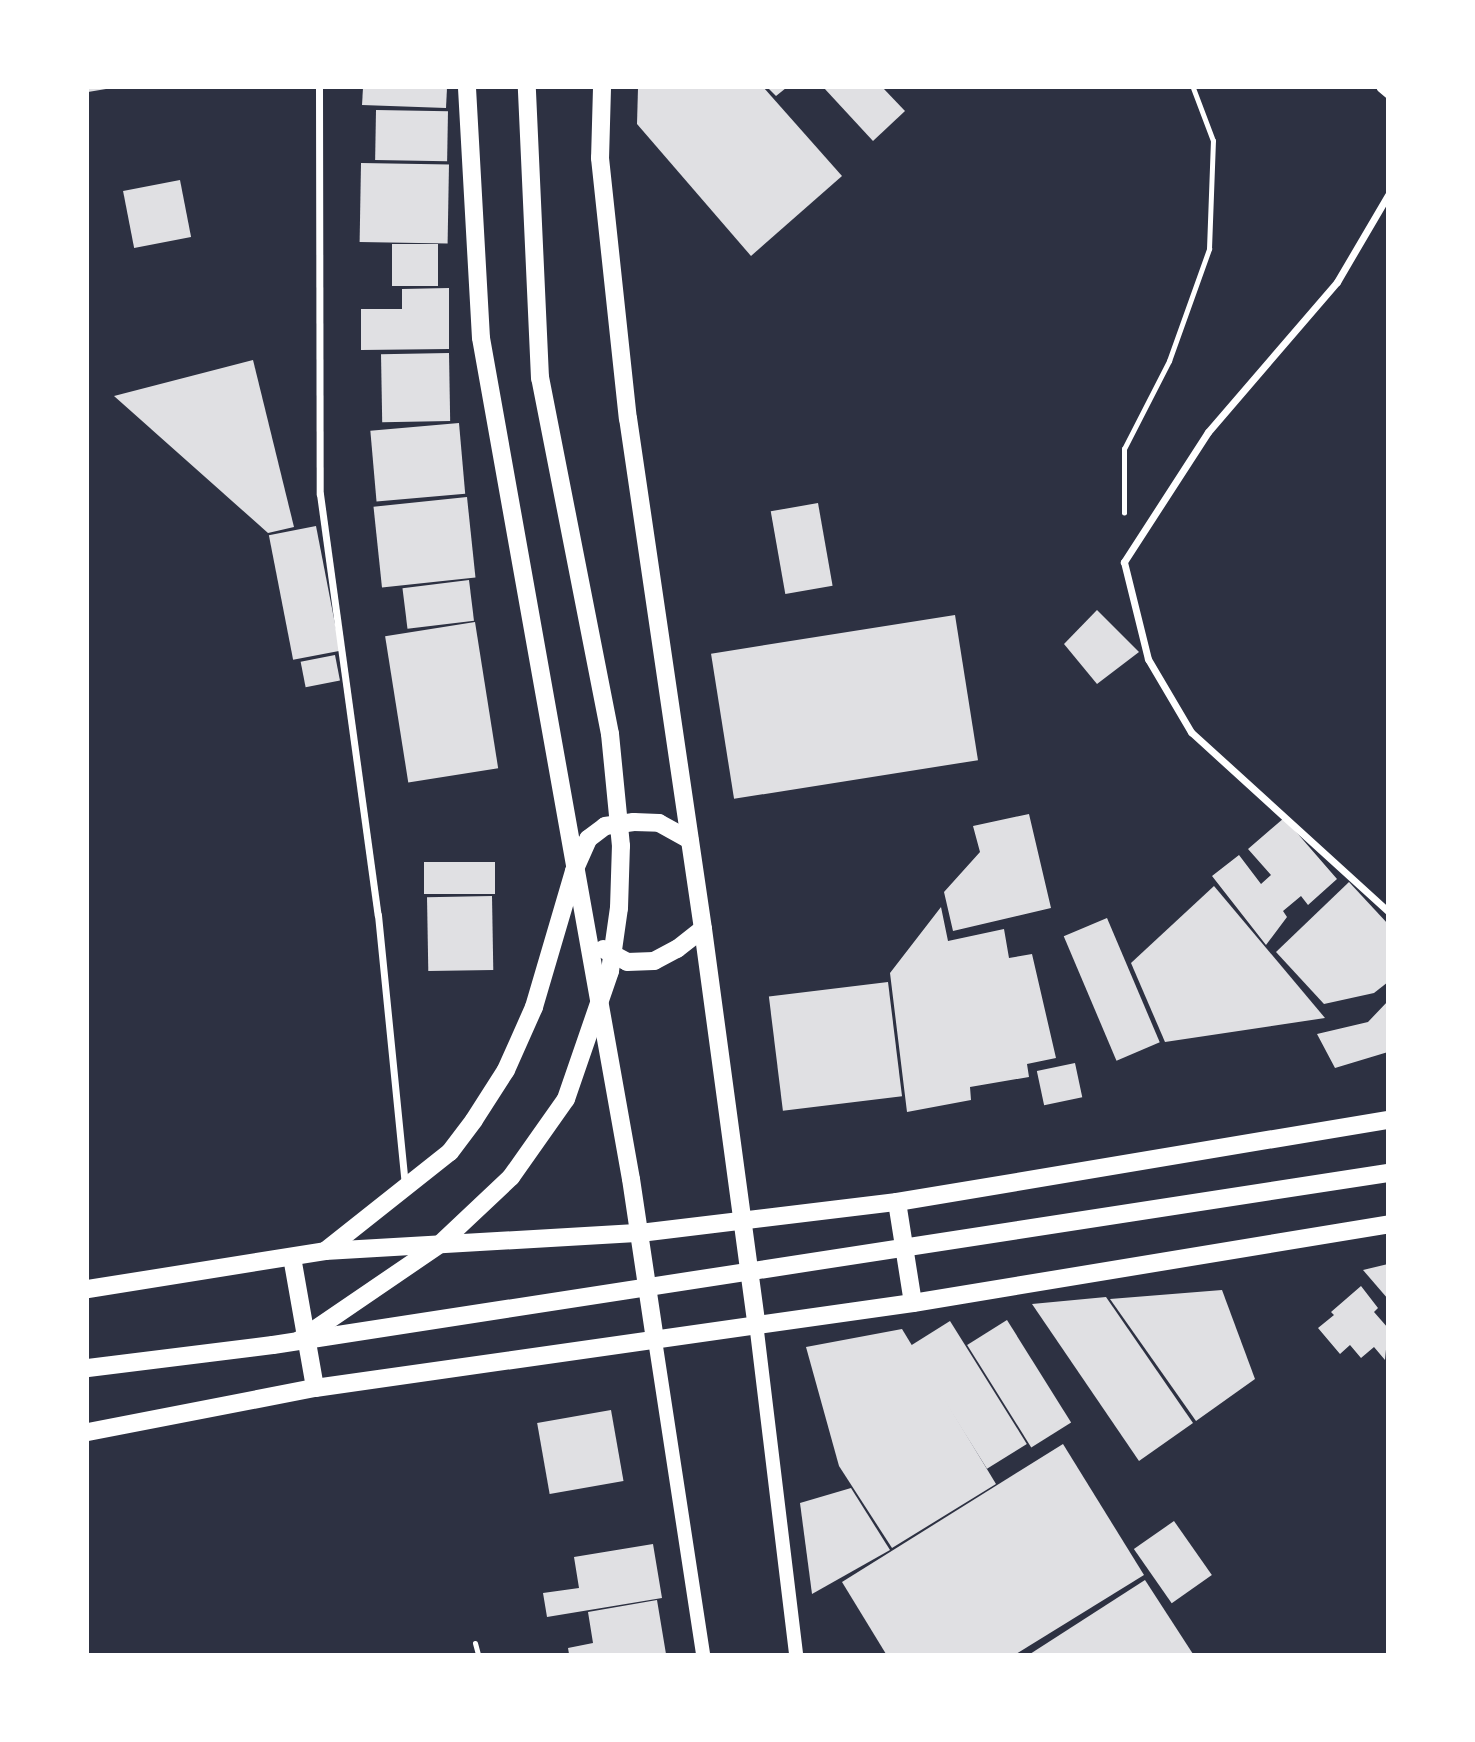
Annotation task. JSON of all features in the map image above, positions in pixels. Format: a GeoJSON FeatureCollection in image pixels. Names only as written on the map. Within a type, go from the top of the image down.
{"type":"FeatureCollection","features":[{"type":"Feature","properties":{"kind":"main road"},"geometry":{"type":"LineString","coordinates":[[467,88],[481,338],[640,1233],[703,1654]]}},
{"type":"Feature","properties":{"kind":"main road"},"geometry":{"type":"LineString","coordinates":[[298,1341],[440,1244],[511,1177],[566,1099],[610,971],[618,908],[621,846],[610,734],[540,378],[527,88]]}},
{"type":"Feature","properties":{"kind":"main road"},"geometry":{"type":"LineString","coordinates":[[602,88],[600,158],[628,418],[742,1220],[796,1654]]}},
{"type":"Feature","properties":{"kind":"main road"},"geometry":{"type":"LineString","coordinates":[[326,1251],[450,1152],[506,1070],[534,1007],[574,870],[588,839],[605,826],[634,822],[659,823],[690,841]]}},
{"type":"Feature","properties":{"kind":"main road"},"geometry":{"type":"LineString","coordinates":[[588,940],[627,962],[654,961],[677,949],[702,929]]}},
{"type":"Feature","properties":{"kind":"main road"},"geometry":{"type":"LineString","coordinates":[[88,1289],[326,1251],[640,1233],[897,1202],[1388,1120]]}},
{"type":"Feature","properties":{"kind":"main road"},"geometry":{"type":"LineString","coordinates":[[88,1368],[298,1341],[1388,1173]]}},
{"type":"Feature","properties":{"kind":"main road"},"geometry":{"type":"LineString","coordinates":[[897,1202],[913,1303]]}},
{"type":"Feature","properties":{"kind":"main road"},"geometry":{"type":"LineString","coordinates":[[88,1432],[316,1388],[756,1323],[913,1303],[1388,1224]]}},
{"type":"Feature","properties":{"kind":"main road"},"geometry":{"type":"LineString","coordinates":[[292,1257],[316,1388]]}},
{"type":"Feature","properties":{"kind":"street"},"geometry":{"type":"LineString","coordinates":[[319,88],[320,494],[378,915],[405,1188]]}},
{"type":"Feature","properties":{"kind":"street"},"geometry":{"type":"LineString","coordinates":[[1380,88],[1388,95]]}},
{"type":"Feature","properties":{"kind":"street"},"geometry":{"type":"LineString","coordinates":[[1388,195],[1337,282],[1208,432],[1124,562],[1148,659],[1191,732],[1388,911]]}},
{"type":"Feature","properties":{"kind":"lane"},"geometry":{"type":"LineString","coordinates":[[475,1643],[478,1654]]}},
{"type":"Feature","properties":{"kind":"path"},"geometry":{"type":"LineString","coordinates":[[1124,562],[1124,449],[1169,361],[1209,249],[1213,141],[1193,88]]}},
{"type":"Feature","properties":{"kind":"building"},"geometry":{"type":"Polygon","coordinates":[[[88,88],[106,88],[106,89],[88,92],[88,88]]]}},
{"type":"Feature","properties":{"kind":"building"},"geometry":{"type":"Polygon","coordinates":[[[363,88],[447,88],[446,108],[362,105],[363,88]]]}},
{"type":"Feature","properties":{"kind":"building"},"geometry":{"type":"Polygon","coordinates":[[[638,88],[764,88],[842,176],[751,256],[637,124],[638,88]]]}},
{"type":"Feature","properties":{"kind":"building"},"geometry":{"type":"Polygon","coordinates":[[[768,88],[786,88],[776,96],[768,88]]]}},
{"type":"Feature","properties":{"kind":"building"},"geometry":{"type":"Polygon","coordinates":[[[824,88],[883,88],[905,111],[873,141],[824,88]]]}},
{"type":"Feature","properties":{"kind":"building"},"geometry":{"type":"Polygon","coordinates":[[[376,110],[448,111],[447,161],[375,160],[376,110]]]}},
{"type":"Feature","properties":{"kind":"building"},"geometry":{"type":"Polygon","coordinates":[[[361,163],[449,165],[448,244],[360,242],[361,163]]]}},
{"type":"Feature","properties":{"kind":"building"},"geometry":{"type":"Polygon","coordinates":[[[180,180],[191,237],[134,248],[123,191],[180,180]]]}},
{"type":"Feature","properties":{"kind":"building"},"geometry":{"type":"Polygon","coordinates":[[[392,244],[438,244],[438,286],[392,286],[392,244]]]}},
{"type":"Feature","properties":{"kind":"building"},"geometry":{"type":"Polygon","coordinates":[[[449,288],[449,349],[361,350],[361,309],[402,309],[402,289],[449,288]]]}},
{"type":"Feature","properties":{"kind":"building"},"geometry":{"type":"Polygon","coordinates":[[[449,353],[450,421],[382,422],[381,354],[449,353]]]}},
{"type":"Feature","properties":{"kind":"building"},"geometry":{"type":"Polygon","coordinates":[[[253,360],[294,527],[268,533],[114,396],[253,360]]]}},
{"type":"Feature","properties":{"kind":"building"},"geometry":{"type":"Polygon","coordinates":[[[459,423],[465,494],[377,501],[370,431],[459,423]]]}},
{"type":"Feature","properties":{"kind":"building"},"geometry":{"type":"Polygon","coordinates":[[[467,497],[475,578],[382,587],[374,507],[467,497]]]}},
{"type":"Feature","properties":{"kind":"building"},"geometry":{"type":"Polygon","coordinates":[[[818,503],[833,586],[785,594],[771,511],[818,503]]]}},
{"type":"Feature","properties":{"kind":"building"},"geometry":{"type":"Polygon","coordinates":[[[316,526],[340,651],[293,660],[269,535],[316,526]]]}},
{"type":"Feature","properties":{"kind":"building"},"geometry":{"type":"Polygon","coordinates":[[[469,580],[474,621],[407,629],[402,588],[469,580]]]}},
{"type":"Feature","properties":{"kind":"building"},"geometry":{"type":"Polygon","coordinates":[[[1097,610],[1139,652],[1097,684],[1064,644],[1097,610]]]}},
{"type":"Feature","properties":{"kind":"building"},"geometry":{"type":"Polygon","coordinates":[[[955,615],[978,760],[734,799],[711,654],[955,615]]]}},
{"type":"Feature","properties":{"kind":"building"},"geometry":{"type":"Polygon","coordinates":[[[475,622],[498,768],[408,782],[385,636],[475,622]]]}},
{"type":"Feature","properties":{"kind":"building"},"geometry":{"type":"Polygon","coordinates":[[[335,655],[340,681],[306,687],[301,662],[335,655]]]}},
{"type":"Feature","properties":{"kind":"building"},"geometry":{"type":"Polygon","coordinates":[[[1029,814],[1051,908],[953,931],[944,892],[980,852],[973,826],[1029,814]]]}},
{"type":"Feature","properties":{"kind":"building"},"geometry":{"type":"Polygon","coordinates":[[[1284,818],[1337,879],[1308,905],[1301,896],[1283,911],[1287,917],[1266,945],[1212,876],[1239,855],[1261,884],[1271,875],[1248,849],[1284,818]]]}},
{"type":"Feature","properties":{"kind":"building"},"geometry":{"type":"Polygon","coordinates":[[[424,862],[495,862],[495,894],[424,894],[424,862]]]}},
{"type":"Feature","properties":{"kind":"building"},"geometry":{"type":"Polygon","coordinates":[[[1349,882],[1388,924],[1388,982],[1374,993],[1324,1004],[1276,952],[1349,882]]]}},
{"type":"Feature","properties":{"kind":"building"},"geometry":{"type":"Polygon","coordinates":[[[1214,886],[1325,1018],[1165,1042],[1131,963],[1214,886]]]}},
{"type":"Feature","properties":{"kind":"building"},"geometry":{"type":"Polygon","coordinates":[[[492,896],[493,970],[428,971],[427,897],[492,896]]]}},
{"type":"Feature","properties":{"kind":"building"},"geometry":{"type":"Polygon","coordinates":[[[941,907],[948,941],[1004,929],[1009,958],[1032,954],[1056,1058],[1027,1064],[1029,1077],[970,1087],[971,1100],[907,1112],[890,973],[941,907]]]}},
{"type":"Feature","properties":{"kind":"building"},"geometry":{"type":"Polygon","coordinates":[[[1107,918],[1160,1042],[1116,1061],[1064,936],[1107,918]]]}},
{"type":"Feature","properties":{"kind":"building"},"geometry":{"type":"Polygon","coordinates":[[[888,982],[902,1096],[783,1111],[769,997],[888,982]]]}},
{"type":"Feature","properties":{"kind":"building"},"geometry":{"type":"Polygon","coordinates":[[[1388,1001],[1388,1052],[1335,1068],[1317,1034],[1368,1022],[1388,1001]]]}},
{"type":"Feature","properties":{"kind":"building"},"geometry":{"type":"Polygon","coordinates":[[[1075,1063],[1082,1097],[1044,1105],[1037,1071],[1075,1063]]]}},
{"type":"Feature","properties":{"kind":"building"},"geometry":{"type":"Polygon","coordinates":[[[1388,1264],[1388,1299],[1363,1270],[1388,1264]]]}},
{"type":"Feature","properties":{"kind":"building"},"geometry":{"type":"Polygon","coordinates":[[[1361,1286],[1378,1308],[1374,1312],[1388,1328],[1385,1360],[1374,1347],[1361,1358],[1350,1345],[1340,1354],[1318,1328],[1334,1315],[1331,1312],[1361,1286]]]}},
{"type":"Feature","properties":{"kind":"building"},"geometry":{"type":"Polygon","coordinates":[[[1222,1290],[1255,1379],[1196,1421],[1110,1299],[1222,1290]]]}},
{"type":"Feature","properties":{"kind":"building"},"geometry":{"type":"Polygon","coordinates":[[[1106,1297],[1193,1423],[1139,1461],[1032,1304],[1106,1297]]]}},
{"type":"Feature","properties":{"kind":"building"},"geometry":{"type":"Polygon","coordinates":[[[1007,1320],[1071,1423],[1031,1448],[967,1345],[1007,1320]]]}},
{"type":"Feature","properties":{"kind":"building"},"geometry":{"type":"Polygon","coordinates":[[[950,1321],[1027,1444],[987,1469],[910,1346],[950,1321]]]}},
{"type":"Feature","properties":{"kind":"building"},"geometry":{"type":"Polygon","coordinates":[[[902,1329],[996,1484],[892,1548],[839,1466],[806,1347],[902,1329]]]}},
{"type":"Feature","properties":{"kind":"building"},"geometry":{"type":"Polygon","coordinates":[[[611,1410],[624,1481],[550,1494],[537,1423],[611,1410]]]}},
{"type":"Feature","properties":{"kind":"building"},"geometry":{"type":"Polygon","coordinates":[[[1063,1444],[1144,1575],[1016,1654],[886,1654],[842,1582],[1063,1444]]]}},
{"type":"Feature","properties":{"kind":"building"},"geometry":{"type":"Polygon","coordinates":[[[851,1488],[890,1550],[812,1594],[800,1503],[851,1488]]]}},
{"type":"Feature","properties":{"kind":"building"},"geometry":{"type":"Polygon","coordinates":[[[1174,1521],[1212,1575],[1172,1603],[1134,1549],[1174,1521]]]}},
{"type":"Feature","properties":{"kind":"building"},"geometry":{"type":"Polygon","coordinates":[[[653,1544],[662,1598],[547,1617],[543,1593],[579,1588],[574,1557],[653,1544]]]}},
{"type":"Feature","properties":{"kind":"building"},"geometry":{"type":"Polygon","coordinates":[[[1145,1580],[1193,1654],[1030,1654],[1145,1580]]]}},
{"type":"Feature","properties":{"kind":"building"},"geometry":{"type":"Polygon","coordinates":[[[657,1600],[666,1654],[569,1654],[568,1648],[593,1643],[588,1612],[657,1600]]]}}]}
